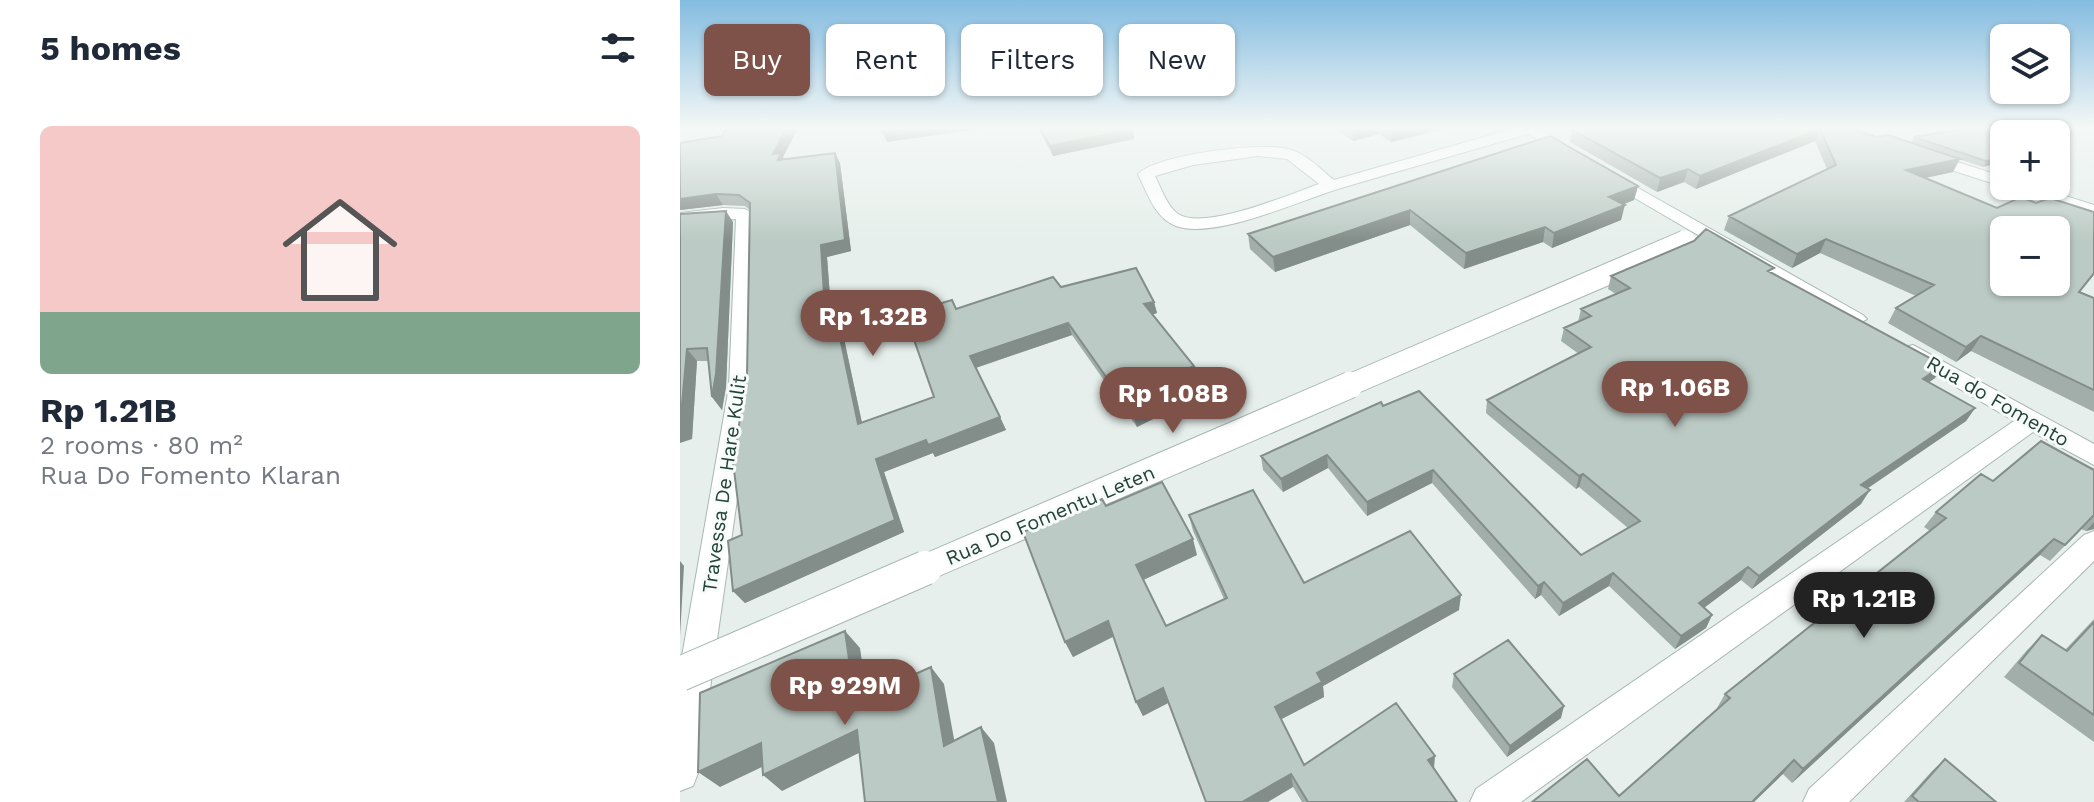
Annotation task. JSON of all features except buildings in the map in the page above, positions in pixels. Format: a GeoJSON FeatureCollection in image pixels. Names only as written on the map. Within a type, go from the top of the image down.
{"type":"FeatureCollection","features":[{"type":"Feature","properties":{"kind":"street"},"geometry":{"type":"LineString","coordinates":[[1174,165],[1146,174],[1171,218],[1184,223],[1228,220],[1402,165]]}},
{"type":"Feature","properties":{"kind":"street"},"geometry":{"type":"LineString","coordinates":[[1303,165],[1331,186]]}},
{"type":"Feature","properties":{"kind":"street"},"geometry":{"type":"LineString","coordinates":[[1585,165],[1695,236],[1868,326]]}},
{"type":"Feature","properties":{"kind":"street"},"geometry":{"type":"LineString","coordinates":[[1953,165],[1990,177]]}},
{"type":"Feature","properties":{"kind":"street"},"geometry":{"type":"LineString","coordinates":[[2060,200],[2094,211]]}},
{"type":"Feature","properties":{"kind":"street","name":"Travessa De Hare Kulit"},"geometry":{"type":"LineString","coordinates":[[680,218],[745,214],[741,387],[680,773]]}},
{"type":"Feature","properties":{"kind":"street","name":"Rua Do Fomentu Leten"},"geometry":{"type":"LineString","coordinates":[[680,674],[1695,236]]}},
{"type":"Feature","properties":{"kind":"street","name":"Rua do Fomento"},"geometry":{"type":"LineString","coordinates":[[1896,342],[2094,456]]}},
{"type":"Feature","properties":{"kind":"street"},"geometry":{"type":"LineString","coordinates":[[1489,802],[2032,420]]}},
{"type":"Feature","properties":{"kind":"street"},"geometry":{"type":"LineString","coordinates":[[1822,802],[2094,543]]}}]}
